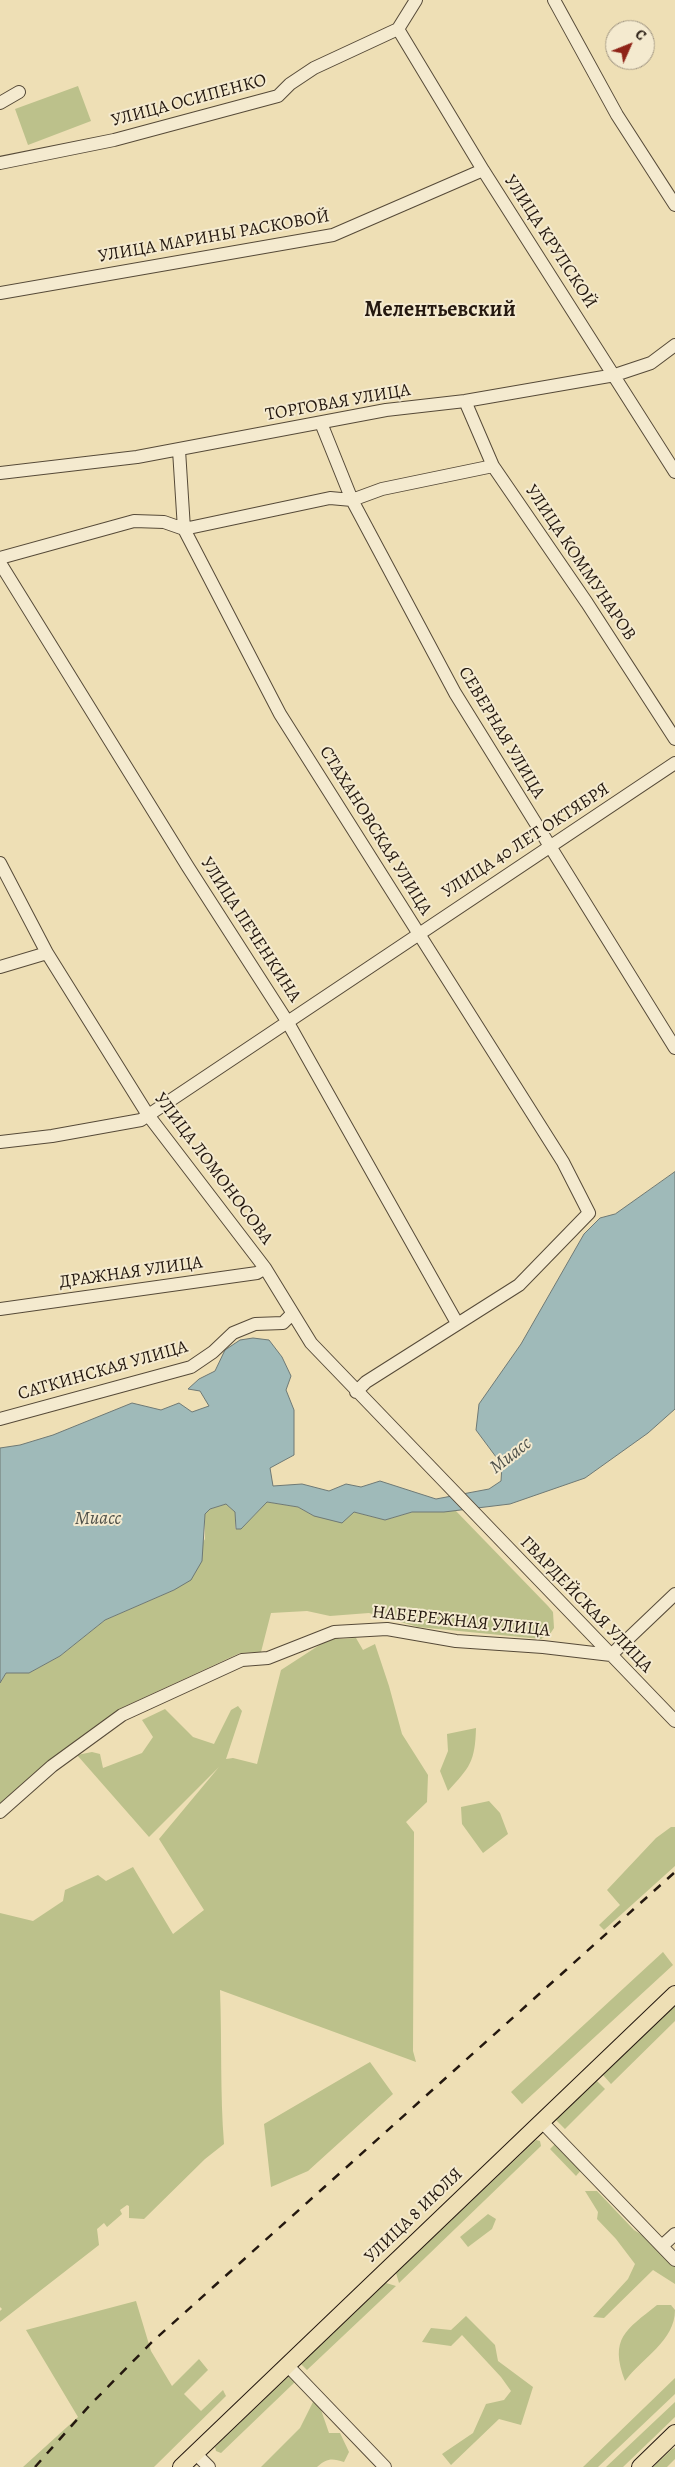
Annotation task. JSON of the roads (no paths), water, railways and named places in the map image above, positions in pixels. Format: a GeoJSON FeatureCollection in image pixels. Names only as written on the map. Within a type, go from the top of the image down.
{"type":"FeatureCollection","features":[{"type":"Feature","properties":{"kind":"main road","name":"УЛИЦА 8 ИЮЛЯ"},"geometry":{"type":"LineString","coordinates":[[181,2467],[675,1994]]}},
{"type":"Feature","properties":{"kind":"main road"},"geometry":{"type":"LineString","coordinates":[[640,2467],[675,2433]]}},
{"type":"Feature","properties":{"kind":"street"},"geometry":{"type":"LineString","coordinates":[[398,29],[416,0]]}},
{"type":"Feature","properties":{"kind":"street"},"geometry":{"type":"LineString","coordinates":[[554,0],[617,115],[675,205]]}},
{"type":"Feature","properties":{"kind":"street","name":"УЛИЦА ОСИПЕНКО"},"geometry":{"type":"LineString","coordinates":[[0,162],[114,140],[278,96],[290,84],[314,68],[398,29]]}},
{"type":"Feature","properties":{"kind":"street","name":"УЛИЦА КРУПСКОЙ"},"geometry":{"type":"LineString","coordinates":[[398,29],[483,170],[675,472]]}},
{"type":"Feature","properties":{"kind":"street"},"geometry":{"type":"LineString","coordinates":[[0,103],[18,92]]}},
{"type":"Feature","properties":{"kind":"street","name":"УЛИЦА МАРИНЫ РАСКОВОЙ"},"geometry":{"type":"LineString","coordinates":[[0,292],[333,235],[483,170]]}},
{"type":"Feature","properties":{"kind":"street","name":"ТОРГОВАЯ УЛИЦА"},"geometry":{"type":"LineString","coordinates":[[0,473],[179,450],[386,410],[466,401],[615,375],[651,363],[675,345]]}},
{"type":"Feature","properties":{"kind":"street","name":"УЛИЦА КОММУНАРОВ"},"geometry":{"type":"LineString","coordinates":[[466,401],[493,466],[587,603],[675,739]]}},
{"type":"Feature","properties":{"kind":"street","name":"СЕВЕРНАЯ УЛИЦА"},"geometry":{"type":"LineString","coordinates":[[321,423],[352,500],[455,693],[675,1048]]}},
{"type":"Feature","properties":{"kind":"street","name":"СТАХАНОВСКАЯ УЛИЦА"},"geometry":{"type":"LineString","coordinates":[[179,450],[184,529],[280,714],[564,1162],[589,1213],[519,1285],[458,1323]]}},
{"type":"Feature","properties":{"kind":"street"},"geometry":{"type":"LineString","coordinates":[[0,558],[134,521],[164,522],[184,529],[330,498],[352,500],[382,489],[493,466]]}},
{"type":"Feature","properties":{"kind":"street","name":"УЛИЦА ПЕЧЕНКИНА"},"geometry":{"type":"LineString","coordinates":[[0,563],[188,867],[288,1021],[458,1323]]}},
{"type":"Feature","properties":{"kind":"street","name":"УЛИЦА 40 ЛЕТ ОКТЯБРЯ"},"geometry":{"type":"LineString","coordinates":[[0,1142],[62,1134],[141,1120],[418,933],[675,763]]}},
{"type":"Feature","properties":{"kind":"street","name":"УЛИЦА ЛОМОНОСОВА"},"geometry":{"type":"LineString","coordinates":[[0,862],[47,953],[148,1115],[265,1268],[311,1343],[432,1471]]}},
{"type":"Feature","properties":{"kind":"street"},"geometry":{"type":"LineString","coordinates":[[0,967],[47,953]]}},
{"type":"Feature","properties":{"kind":"street","name":"ДРАЖНАЯ УЛИЦА"},"geometry":{"type":"LineString","coordinates":[[0,1309],[257,1273],[265,1268]]}},
{"type":"Feature","properties":{"kind":"street","name":"САТКИНСКАЯ УЛИЦА"},"geometry":{"type":"LineString","coordinates":[[0,1419],[191,1367],[213,1352],[234,1333],[255,1324],[282,1323],[292,1314]]}},
{"type":"Feature","properties":{"kind":"street"},"geometry":{"type":"LineString","coordinates":[[356,1392],[366,1382],[458,1323]]}},
{"type":"Feature","properties":{"kind":"street","name":"ГВАРДЕЙСКАЯ УЛИЦА"},"geometry":{"type":"LineString","coordinates":[[432,1471],[675,1721]]}},
{"type":"Feature","properties":{"kind":"street"},"geometry":{"type":"LineString","coordinates":[[610,1655],[675,1594]]}},
{"type":"Feature","properties":{"kind":"street","name":"НАБЕРЕЖНАЯ УЛИЦА"},"geometry":{"type":"LineString","coordinates":[[0,1812],[52,1766],[122,1715],[242,1660],[268,1658],[334,1632],[387,1629],[456,1641],[543,1647],[610,1655]]}},
{"type":"Feature","properties":{"kind":"street"},"geometry":{"type":"LineString","coordinates":[[541,2121],[675,2260]]}},
{"type":"Feature","properties":{"kind":"street"},"geometry":{"type":"LineString","coordinates":[[662,2246],[675,2234]]}},
{"type":"Feature","properties":{"kind":"street"},"geometry":{"type":"LineString","coordinates":[[287,2366],[385,2467]]}},
{"type":"Feature","properties":{"kind":"street"},"geometry":{"type":"LineString","coordinates":[[195,2453],[209,2467]]}},
{"type":"Feature","properties":{"kind":"water","name":"Миасс"},"geometry":{"type":"Polygon","coordinates":[[[675,1172],[675,1409],[648,1433],[585,1478],[510,1504],[444,1512],[412,1512],[385,1520],[354,1512],[342,1523],[314,1516],[298,1507],[267,1502],[241,1529],[236,1529],[235,1512],[226,1504],[210,1509],[205,1514],[202,1561],[191,1580],[174,1590],[105,1620],[60,1656],[29,1673],[6,1673],[0,1683],[0,1448],[20,1445],[53,1435],[132,1403],[161,1410],[179,1403],[192,1412],[209,1406],[200,1391],[188,1389],[199,1379],[215,1371],[225,1350],[240,1340],[253,1338],[269,1340],[282,1357],[291,1376],[286,1390],[294,1410],[294,1455],[270,1468],[273,1486],[302,1484],[329,1491],[346,1484],[361,1487],[380,1481],[436,1499],[489,1489],[501,1481],[502,1465],[476,1430],[479,1404],[521,1344],[584,1234],[600,1218],[615,1214],[675,1172]]]}},
{"type":"Feature","properties":{"kind":"railway"},"geometry":{"type":"LineString","coordinates":[[35,2467],[90,2405],[152,2342],[675,1872]]}},
{"type":"Feature","properties":{"kind":"district","name":"Мелентьевский"},"geometry":{"type":"Point","coordinates":[440,311]}}]}
